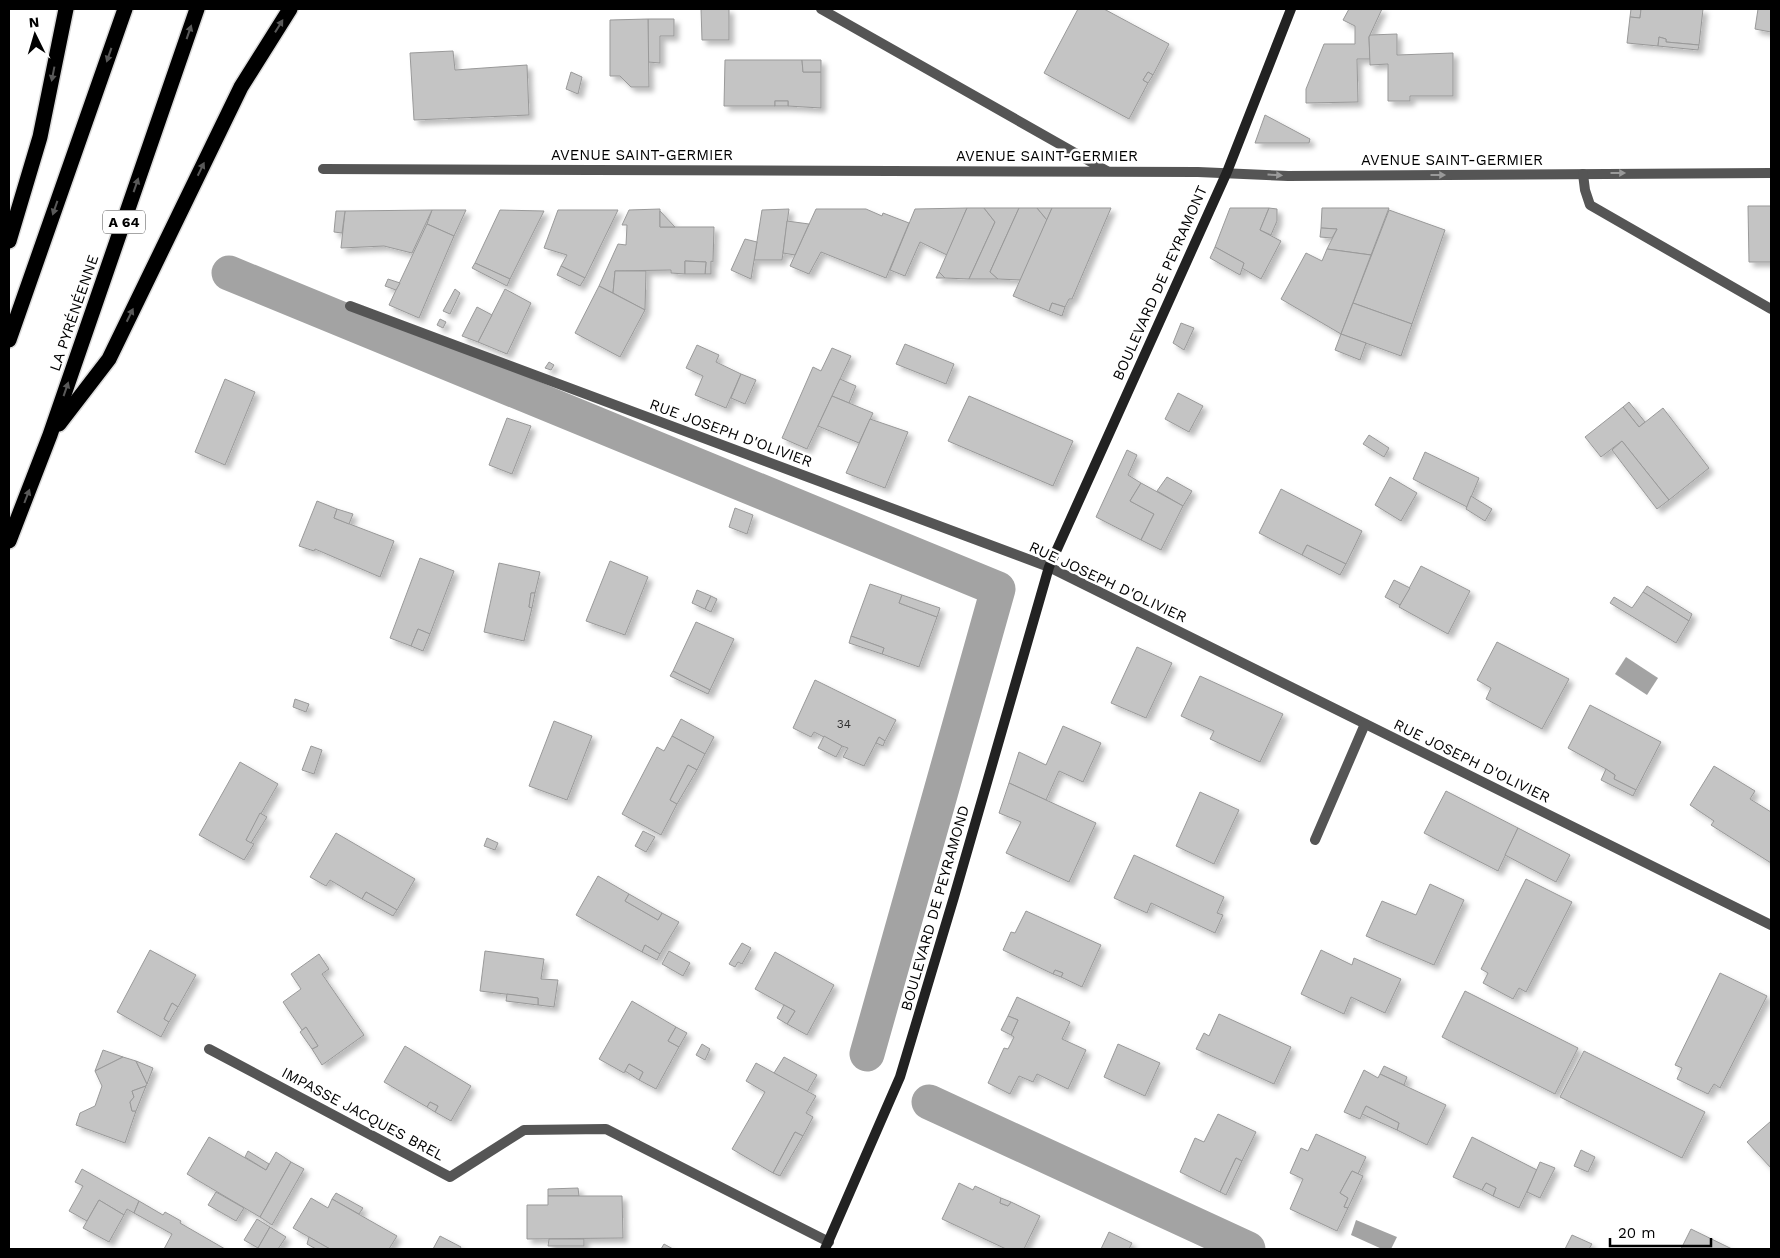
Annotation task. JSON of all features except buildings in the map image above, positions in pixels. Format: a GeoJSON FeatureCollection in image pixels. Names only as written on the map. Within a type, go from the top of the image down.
{"type":"FeatureCollection","features":[{"type":"Feature","properties":{"kind":"highway"},"geometry":{"type":"LineString","coordinates":[[9,241],[40,137],[66,9]]}},
{"type":"Feature","properties":{"kind":"highway"},"geometry":{"type":"LineString","coordinates":[[9,340],[125,9]]}},
{"type":"Feature","properties":{"kind":"highway","name":"LA PYRÉNÉENNE"},"geometry":{"type":"LineString","coordinates":[[9,541],[50,435],[197,9]]}},
{"type":"Feature","properties":{"kind":"highway"},"geometry":{"type":"LineString","coordinates":[[50,435],[109,359],[241,87],[290,9]]}},
{"type":"Feature","properties":{"kind":"street"},"geometry":{"type":"LineString","coordinates":[[821,9],[1108,172]]}},
{"type":"Feature","properties":{"kind":"street","name":"BOULEVARD DE PEYRAMONT"},"geometry":{"type":"LineString","coordinates":[[1049,567],[1227,172],[1291,9]]}},
{"type":"Feature","properties":{"kind":"street","name":"AVENUE SAINT-GERMIER"},"geometry":{"type":"LineString","coordinates":[[323,169],[1227,172],[1288,176],[1771,173]]}},
{"type":"Feature","properties":{"kind":"street"},"geometry":{"type":"LineString","coordinates":[[1583,174],[1585,190],[1590,205],[1771,309]]}},
{"type":"Feature","properties":{"kind":"street","name":"RUE JOSEPH D'OLIVIER"},"geometry":{"type":"LineString","coordinates":[[350,306],[1049,567],[1771,925]]}},
{"type":"Feature","properties":{"kind":"street","name":"BOULEVARD DE PEYRAMOND"},"geometry":{"type":"LineString","coordinates":[[827,1246],[900,1077],[1049,567]]}},
{"type":"Feature","properties":{"kind":"street"},"geometry":{"type":"LineString","coordinates":[[1315,840],[1365,724]]}},
{"type":"Feature","properties":{"kind":"street","name":"IMPASSE JACQUES BREL"},"geometry":{"type":"LineString","coordinates":[[209,1049],[450,1177],[524,1130],[606,1129],[827,1246]]}},
{"type":"Feature","properties":{"kind":"shaded area"},"geometry":{"type":"Polygon","coordinates":[[[1626,657],[1658,678],[1647,695],[1615,674],[1626,657]]]}},
{"type":"Feature","properties":{"kind":"shaded area"},"geometry":{"type":"Polygon","coordinates":[[[1356,1220],[1397,1237],[1391,1249],[1382,1249],[1351,1235],[1356,1220]]]}},
{"type":"Feature","properties":{"kind":"waterway"},"geometry":{"type":"LineString","coordinates":[[229,273],[998,589],[867,1054]]}},
{"type":"Feature","properties":{"kind":"waterway"},"geometry":{"type":"LineString","coordinates":[[929,1102],[1248,1249]]}}]}
